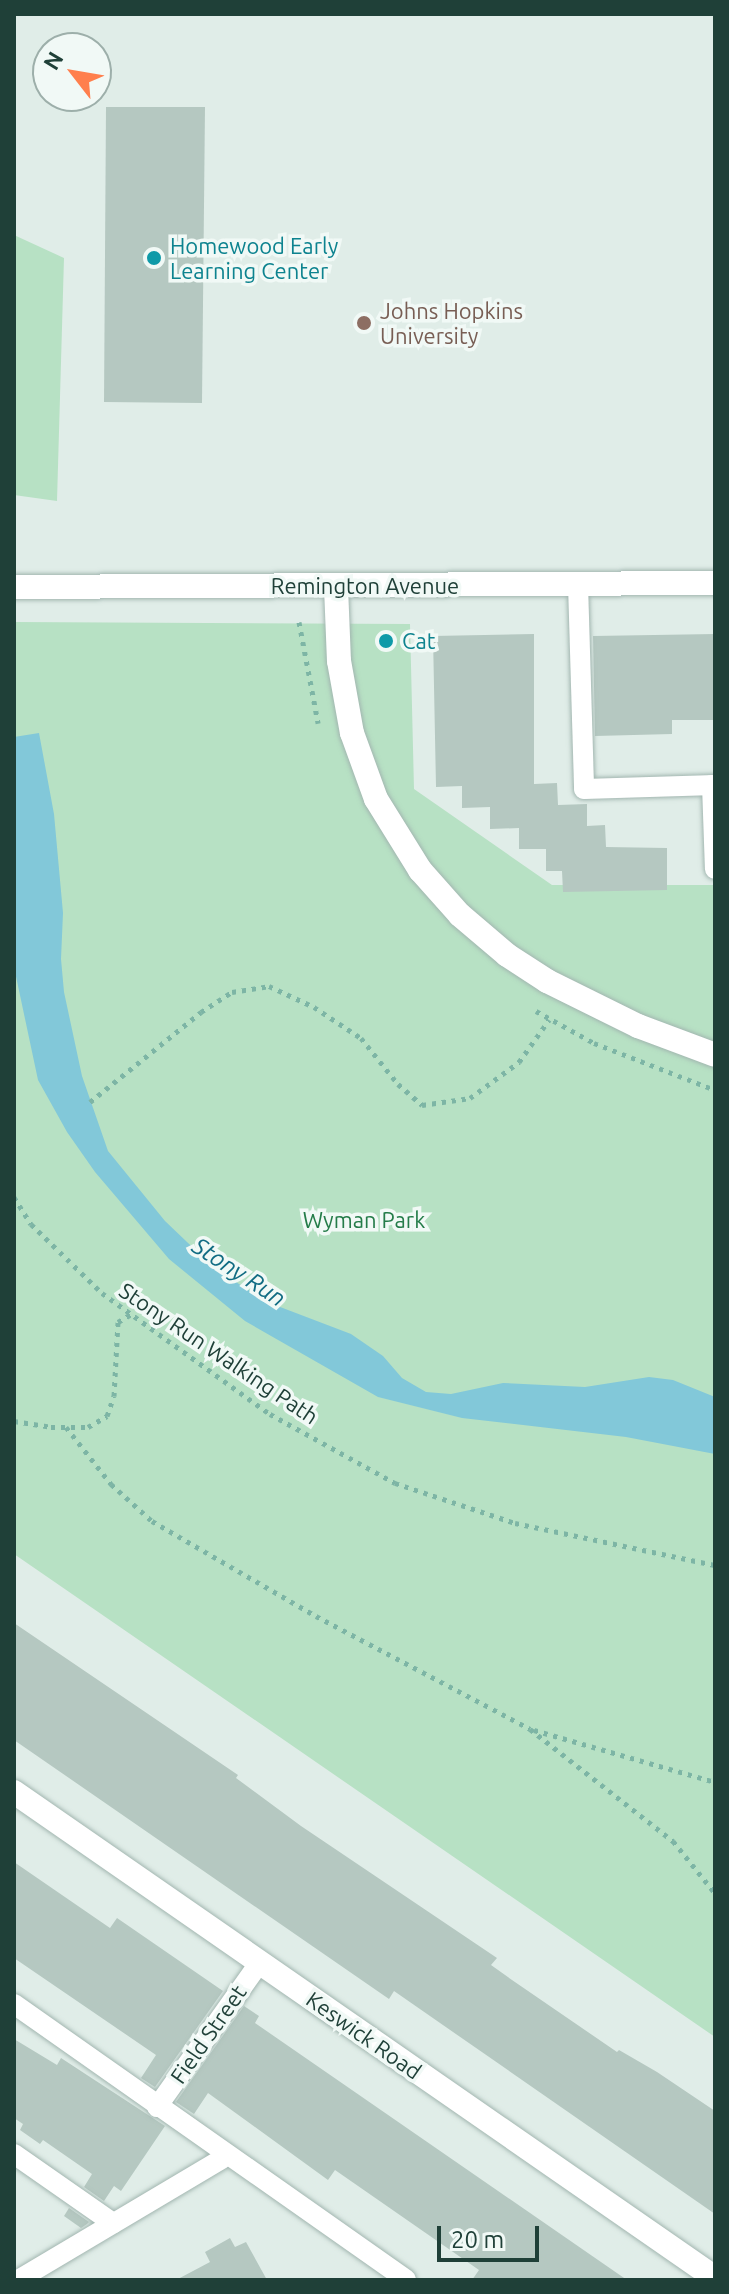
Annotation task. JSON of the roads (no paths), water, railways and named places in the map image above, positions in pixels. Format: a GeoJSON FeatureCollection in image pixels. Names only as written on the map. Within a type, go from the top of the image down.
{"type":"FeatureCollection","features":[{"type":"Feature","properties":{"kind":"street","name":"Remington Avenue"},"geometry":{"type":"LineString","coordinates":[[14,587],[715,583]]}},
{"type":"Feature","properties":{"kind":"street"},"geometry":{"type":"LineString","coordinates":[[336,587],[339,661],[352,733],[376,799],[420,870],[460,915],[507,955],[537,974],[638,1026],[715,1055]]}},
{"type":"Feature","properties":{"kind":"street","name":"Keswick Road"},"geometry":{"type":"LineString","coordinates":[[14,1792],[715,2278]]}},
{"type":"Feature","properties":{"kind":"lane"},"geometry":{"type":"LineString","coordinates":[[578,584],[584,789],[713,785],[715,869]]}},
{"type":"Feature","properties":{"kind":"lane","name":"Field Street"},"geometry":{"type":"LineString","coordinates":[[157,2107],[260,1962]]}},
{"type":"Feature","properties":{"kind":"lane"},"geometry":{"type":"LineString","coordinates":[[14,2004],[406,2280]]}},
{"type":"Feature","properties":{"kind":"lane"},"geometry":{"type":"LineString","coordinates":[[14,2154],[113,2223]]}},
{"type":"Feature","properties":{"kind":"lane"},"geometry":{"type":"LineString","coordinates":[[18,2280],[222,2159]]}},
{"type":"Feature","properties":{"kind":"water"},"geometry":{"type":"Polygon","coordinates":[[[39,733],[54,814],[63,913],[61,959],[64,992],[82,1076],[108,1151],[165,1221],[209,1263],[239,1284],[267,1302],[351,1334],[383,1356],[402,1378],[426,1392],[451,1394],[503,1383],[585,1387],[649,1377],[673,1380],[715,1397],[715,1454],[626,1437],[462,1418],[378,1397],[245,1321],[169,1259],[95,1172],[67,1132],[38,1080],[14,967],[14,737],[39,733]]]}},
{"type":"Feature","properties":{"kind":"place","name":"Homewood Early Learning Center"},"geometry":{"type":"Point","coordinates":[154,258]}},
{"type":"Feature","properties":{"kind":"place","name":"Johns Hopkins University"},"geometry":{"type":"Point","coordinates":[364,323]}},
{"type":"Feature","properties":{"kind":"place","name":"Cat"},"geometry":{"type":"Point","coordinates":[386,641]}},
{"type":"Feature","properties":{"kind":"park label","name":"Wyman Park"},"geometry":{"type":"Point","coordinates":[364,1220]}},
{"type":"Feature","properties":{"kind":"water label","name":"Stony Run"},"geometry":{"type":"Point","coordinates":[239,1272]}}]}
